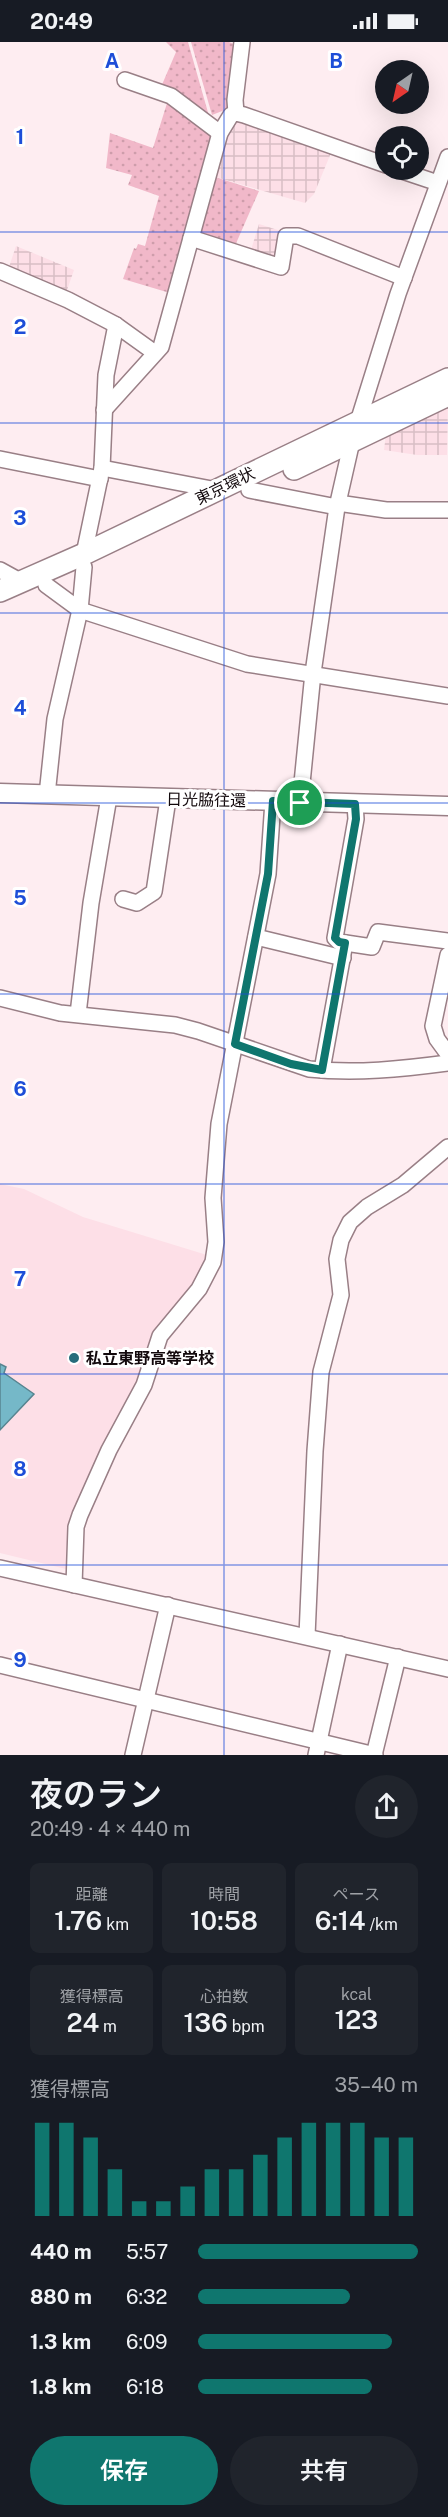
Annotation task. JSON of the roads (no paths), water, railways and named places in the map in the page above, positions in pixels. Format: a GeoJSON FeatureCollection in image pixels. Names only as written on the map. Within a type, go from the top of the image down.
{"type":"FeatureCollection","features":[{"type":"Feature","properties":{"kind":"highway","name":"東京環状"},"geometry":{"type":"LineString","coordinates":[[0,607],[46,585],[84,560],[217,490],[448,379]]}},
{"type":"Feature","properties":{"kind":"highway","name":"東京環状"},"geometry":{"type":"LineString","coordinates":[[0,591],[84,560],[249,490],[448,395]]}},
{"type":"Feature","properties":{"kind":"main road","name":"日光脇往還"},"geometry":{"type":"LineString","coordinates":[[0,794],[448,806]]}},
{"type":"Feature","properties":{"kind":"street"},"geometry":{"type":"LineString","coordinates":[[236,113],[235,100],[242,42]]}},
{"type":"Feature","properties":{"kind":"street"},"geometry":{"type":"LineString","coordinates":[[125,80],[171,96],[220,133]]}},
{"type":"Feature","properties":{"kind":"street"},"geometry":{"type":"LineString","coordinates":[[104,410],[161,347],[220,133],[231,115],[236,113],[375,161]]}},
{"type":"Feature","properties":{"kind":"street"},"geometry":{"type":"LineString","coordinates":[[300,803],[313,673],[337,505],[352,441],[404,278],[448,157]]}},
{"type":"Feature","properties":{"kind":"street"},"geometry":{"type":"LineString","coordinates":[[429,180],[438,183]]}},
{"type":"Feature","properties":{"kind":"street"},"geometry":{"type":"LineString","coordinates":[[191,238],[281,267],[286,237],[298,236],[404,278]]}},
{"type":"Feature","properties":{"kind":"street"},"geometry":{"type":"LineString","coordinates":[[0,270],[68,300],[116,325],[155,353]]}},
{"type":"Feature","properties":{"kind":"street"},"geometry":{"type":"LineString","coordinates":[[47,795],[55,719],[80,610],[84,560],[101,474],[106,375],[116,325]]}},
{"type":"Feature","properties":{"kind":"street"},"geometry":{"type":"LineString","coordinates":[[0,459],[217,490]]}},
{"type":"Feature","properties":{"kind":"street"},"geometry":{"type":"LineString","coordinates":[[249,490],[337,505],[386,510],[448,510]]}},
{"type":"Feature","properties":{"kind":"street"},"geometry":{"type":"LineString","coordinates":[[0,570],[20,582]]}},
{"type":"Feature","properties":{"kind":"street"},"geometry":{"type":"LineString","coordinates":[[46,585],[80,610],[248,664],[448,696]]}},
{"type":"Feature","properties":{"kind":"street"},"geometry":{"type":"LineString","coordinates":[[78,1014],[91,903],[109,797]]}},
{"type":"Feature","properties":{"kind":"street"},"geometry":{"type":"LineString","coordinates":[[123,899],[137,903],[154,892],[168,799]]}},
{"type":"Feature","properties":{"kind":"street"},"geometry":{"type":"LineString","coordinates":[[74,1585],[76,1527],[80,1515],[109,1450],[144,1385],[160,1336],[199,1289],[213,1262],[216,1242],[213,1198],[219,1124],[268,874],[273,801]]}},
{"type":"Feature","properties":{"kind":"street"},"geometry":{"type":"LineString","coordinates":[[322,1070],[344,950],[335,938],[356,819],[355,804]]}},
{"type":"Feature","properties":{"kind":"street"},"geometry":{"type":"LineString","coordinates":[[256,937],[344,950],[372,947],[378,932],[448,941]]}},
{"type":"Feature","properties":{"kind":"street"},"geometry":{"type":"LineString","coordinates":[[448,955],[433,1026],[437,1039],[448,1054]]}},
{"type":"Feature","properties":{"kind":"street"},"geometry":{"type":"LineString","coordinates":[[0,998],[60,1013],[174,1025],[291,1064],[322,1070],[405,1068],[448,1063]]}},
{"type":"Feature","properties":{"kind":"street"},"geometry":{"type":"LineString","coordinates":[[307,1636],[320,1383],[341,1295],[337,1259],[341,1240],[350,1222],[367,1207],[403,1185],[448,1147]]}},
{"type":"Feature","properties":{"kind":"street"},"geometry":{"type":"LineString","coordinates":[[0,1568],[448,1669]]}},
{"type":"Feature","properties":{"kind":"street"},"geometry":{"type":"LineString","coordinates":[[133,1755],[168,1605]]}},
{"type":"Feature","properties":{"kind":"street"},"geometry":{"type":"LineString","coordinates":[[317,1748],[340,1644]]}},
{"type":"Feature","properties":{"kind":"street"},"geometry":{"type":"LineString","coordinates":[[0,1665],[146,1700],[317,1748],[375,1755],[398,1657]]}},
{"type":"Feature","properties":{"kind":"water"},"geometry":{"type":"Polygon","coordinates":[[[0,1364],[6,1367],[4,1373],[34,1394],[0,1430],[0,1364]]]}},
{"type":"Feature","properties":{"kind":"place","name":"私立東野高等学校"},"geometry":{"type":"Point","coordinates":[74,1358]}}]}
